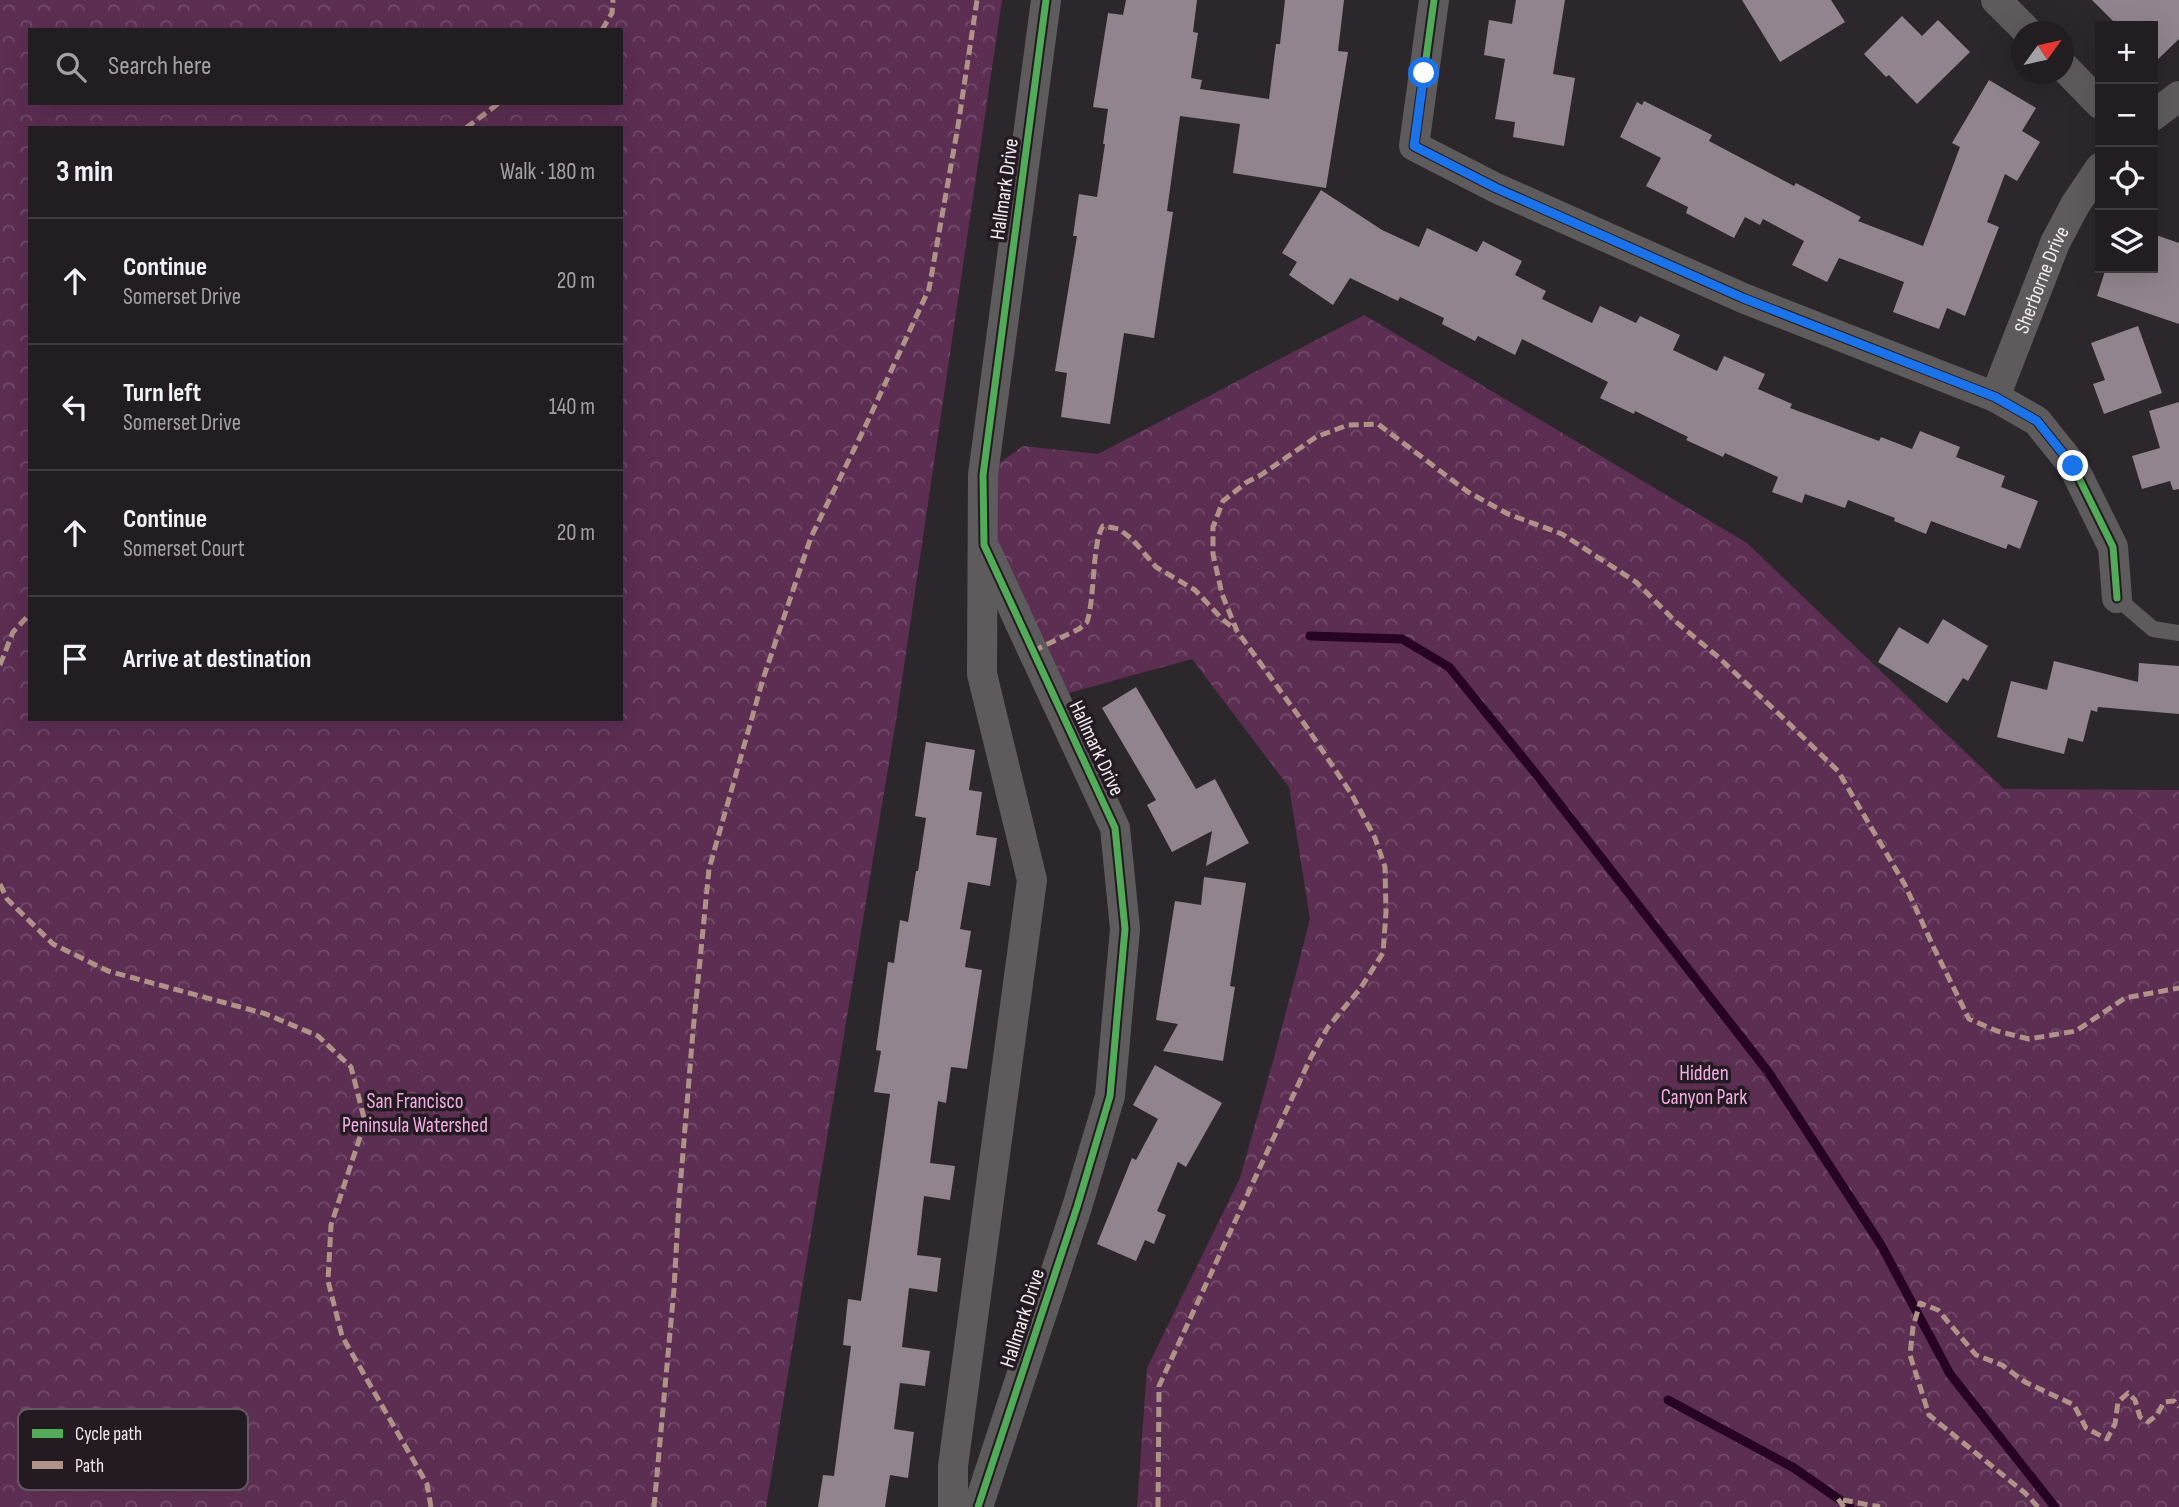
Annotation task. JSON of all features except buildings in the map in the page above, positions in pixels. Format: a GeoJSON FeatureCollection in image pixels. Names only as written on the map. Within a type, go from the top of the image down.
{"type":"FeatureCollection","features":[{"type":"Feature","properties":{"kind":"street","name":"Hallmark Drive"},"geometry":{"type":"LineString","coordinates":[[953,1507],[953,1466],[1032,880],[982,674],[984,475],[1046,0]]}},
{"type":"Feature","properties":{"kind":"street"},"geometry":{"type":"LineString","coordinates":[[1434,0],[1414,146],[1496,188],[1743,298],[1995,397],[2037,421],[2073,466],[2113,547],[2118,598]]}},
{"type":"Feature","properties":{"kind":"street"},"geometry":{"type":"LineString","coordinates":[[1996,0],[2017,21]]}},
{"type":"Feature","properties":{"kind":"street"},"geometry":{"type":"LineString","coordinates":[[2074,78],[2095,99]]}},
{"type":"Feature","properties":{"kind":"street"},"geometry":{"type":"LineString","coordinates":[[2158,112],[2179,96]]}},
{"type":"Feature","properties":{"kind":"street","name":"Sherborne Drive"},"geometry":{"type":"LineString","coordinates":[[1995,397],[2055,243],[2075,205],[2095,175]]}},
{"type":"Feature","properties":{"kind":"street","name":"Hallmark Drive"},"geometry":{"type":"LineString","coordinates":[[978,1507],[1077,1207],[1110,1096],[1125,929],[1115,828],[984,545]]}},
{"type":"Feature","properties":{"kind":"lane"},"geometry":{"type":"LineString","coordinates":[[2118,598],[2153,629],[2179,633]]}},
{"type":"Feature","properties":{"kind":"green space","name":"San Francisco Peninsula Watershed"},"geometry":{"type":"Polygon","coordinates":[[[0,0],[1002,0],[897,714],[766,1507],[0,1507],[0,0]]]}},
{"type":"Feature","properties":{"kind":"green space","name":"Hidden Canyon Park"},"geometry":{"type":"Polygon","coordinates":[[[1364,315],[1747,543],[2004,789],[2179,790],[2179,1507],[1137,1507],[1147,1368],[1240,1178],[1310,919],[1289,787],[1192,659],[1054,697],[984,545],[983,475],[1023,446],[1098,454],[1364,315]]]}},
{"type":"Feature","properties":{"kind":"waterway"},"geometry":{"type":"LineString","coordinates":[[1310,636],[1402,639],[1449,667],[1769,1073],[1881,1245],[1950,1374],[2055,1507]]}},
{"type":"Feature","properties":{"kind":"waterway"},"geometry":{"type":"LineString","coordinates":[[1668,1400],[1794,1468],[1850,1507]]}},
{"type":"Feature","properties":{"kind":"marked path"},"geometry":{"type":"LineString","coordinates":[[603,28],[612,13],[613,0]]}},
{"type":"Feature","properties":{"kind":"marked path"},"geometry":{"type":"LineString","coordinates":[[654,1507],[709,869],[763,679],[811,537],[929,289],[977,0]]}},
{"type":"Feature","properties":{"kind":"marked path"},"geometry":{"type":"LineString","coordinates":[[469,126],[496,105]]}},
{"type":"Feature","properties":{"kind":"marked path"},"geometry":{"type":"LineString","coordinates":[[1158,1507],[1159,1386],[1311,1057],[1328,1027],[1360,989],[1383,953],[1385,867],[1375,838],[1352,795],[1237,631],[1222,594],[1213,554],[1213,527],[1223,501],[1316,437],[1348,425],[1378,424],[1468,492],[1508,514],[1562,534],[1636,582],[1838,771],[1905,885],[1969,1019],[1997,1031],[2029,1039],[2076,1031],[2125,998],[2179,988]]}},
{"type":"Feature","properties":{"kind":"marked path"},"geometry":{"type":"LineString","coordinates":[[1033,651],[1079,629],[1087,622],[1097,544],[1103,526],[1119,529],[1133,540],[1156,567],[1195,590],[1235,629]]}},
{"type":"Feature","properties":{"kind":"marked path"},"geometry":{"type":"LineString","coordinates":[[0,665],[13,632],[28,616]]}},
{"type":"Feature","properties":{"kind":"marked path"},"geometry":{"type":"LineString","coordinates":[[0,884],[7,899],[53,944],[108,971],[266,1014],[318,1036],[351,1067],[365,1122],[331,1225],[328,1281],[342,1336],[427,1484],[431,1507]]}},
{"type":"Feature","properties":{"kind":"marked path"},"geometry":{"type":"LineString","coordinates":[[2038,1507],[2025,1493],[1929,1415],[1910,1355],[1913,1327],[1920,1303],[1938,1310],[1976,1355],[2002,1365],[2025,1382],[2074,1405],[2086,1428],[2107,1439],[2115,1424],[2118,1402],[2128,1393],[2135,1400],[2140,1417],[2148,1422],[2157,1415],[2164,1402],[2174,1401],[2179,1407]]}},
{"type":"Feature","properties":{"kind":"marked path"},"geometry":{"type":"LineString","coordinates":[[1844,1507],[1838,1499],[1880,1507]]}},
{"type":"Feature","properties":{"kind":"cycle path"},"geometry":{"type":"LineString","coordinates":[[978,1507],[1077,1207],[1110,1096],[1125,929],[1115,828],[984,545],[983,475],[1046,0]]}},
{"type":"Feature","properties":{"kind":"cycle path"},"geometry":{"type":"LineString","coordinates":[[1434,0],[1414,146],[1496,188],[1743,298],[1995,397],[2037,421],[2073,466],[2113,547],[2117,598]]}},
{"type":"Feature","properties":{"kind":"route"},"geometry":{"type":"LineString","coordinates":[[1424,73],[1414,146],[1496,188],[1743,298],[1995,397],[2037,421],[2073,466]]}}]}
